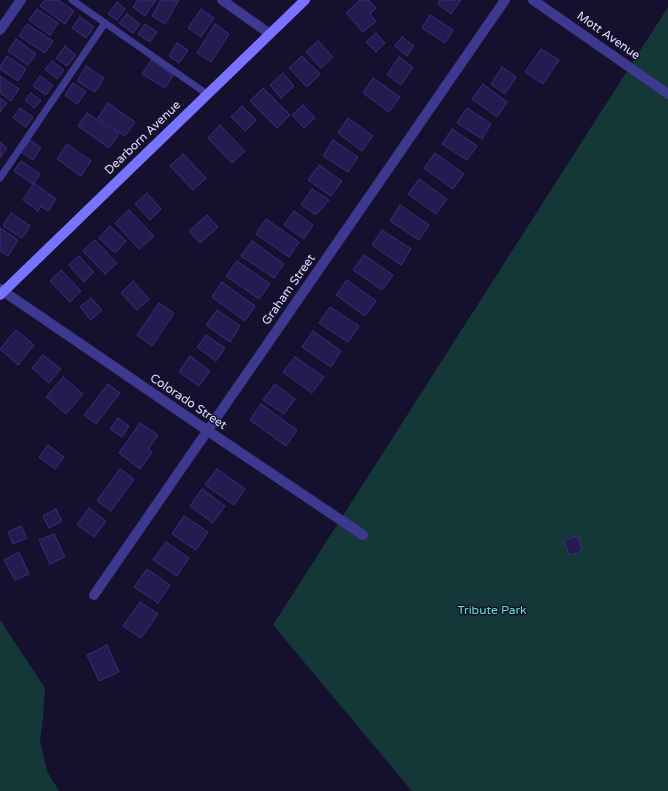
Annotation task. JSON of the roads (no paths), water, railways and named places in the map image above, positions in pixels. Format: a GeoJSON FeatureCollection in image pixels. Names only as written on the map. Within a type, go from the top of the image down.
{"type":"FeatureCollection","features":[{"type":"Feature","properties":{"kind":"street"},"geometry":{"type":"LineString","coordinates":[[0,30],[21,0]]}},
{"type":"Feature","properties":{"kind":"street"},"geometry":{"type":"LineString","coordinates":[[222,0],[270,34]]}},
{"type":"Feature","properties":{"kind":"street","name":"Dearborn Avenue"},"geometry":{"type":"LineString","coordinates":[[1,292],[305,0]]}},
{"type":"Feature","properties":{"kind":"street","name":"Graham Street"},"geometry":{"type":"LineString","coordinates":[[94,595],[506,0]]}},
{"type":"Feature","properties":{"kind":"street","name":"Mott Avenue"},"geometry":{"type":"LineString","coordinates":[[533,0],[668,94]]}},
{"type":"Feature","properties":{"kind":"street","name":"Colorado Street"},"geometry":{"type":"LineString","coordinates":[[1,292],[363,535]]}},
{"type":"Feature","properties":{"kind":"lane"},"geometry":{"type":"LineString","coordinates":[[72,0],[207,94]]}},
{"type":"Feature","properties":{"kind":"lane"},"geometry":{"type":"LineString","coordinates":[[0,178],[105,23]]}},
{"type":"Feature","properties":{"kind":"park label","name":"Tribute Park"},"geometry":{"type":"Point","coordinates":[492,611]}}]}
